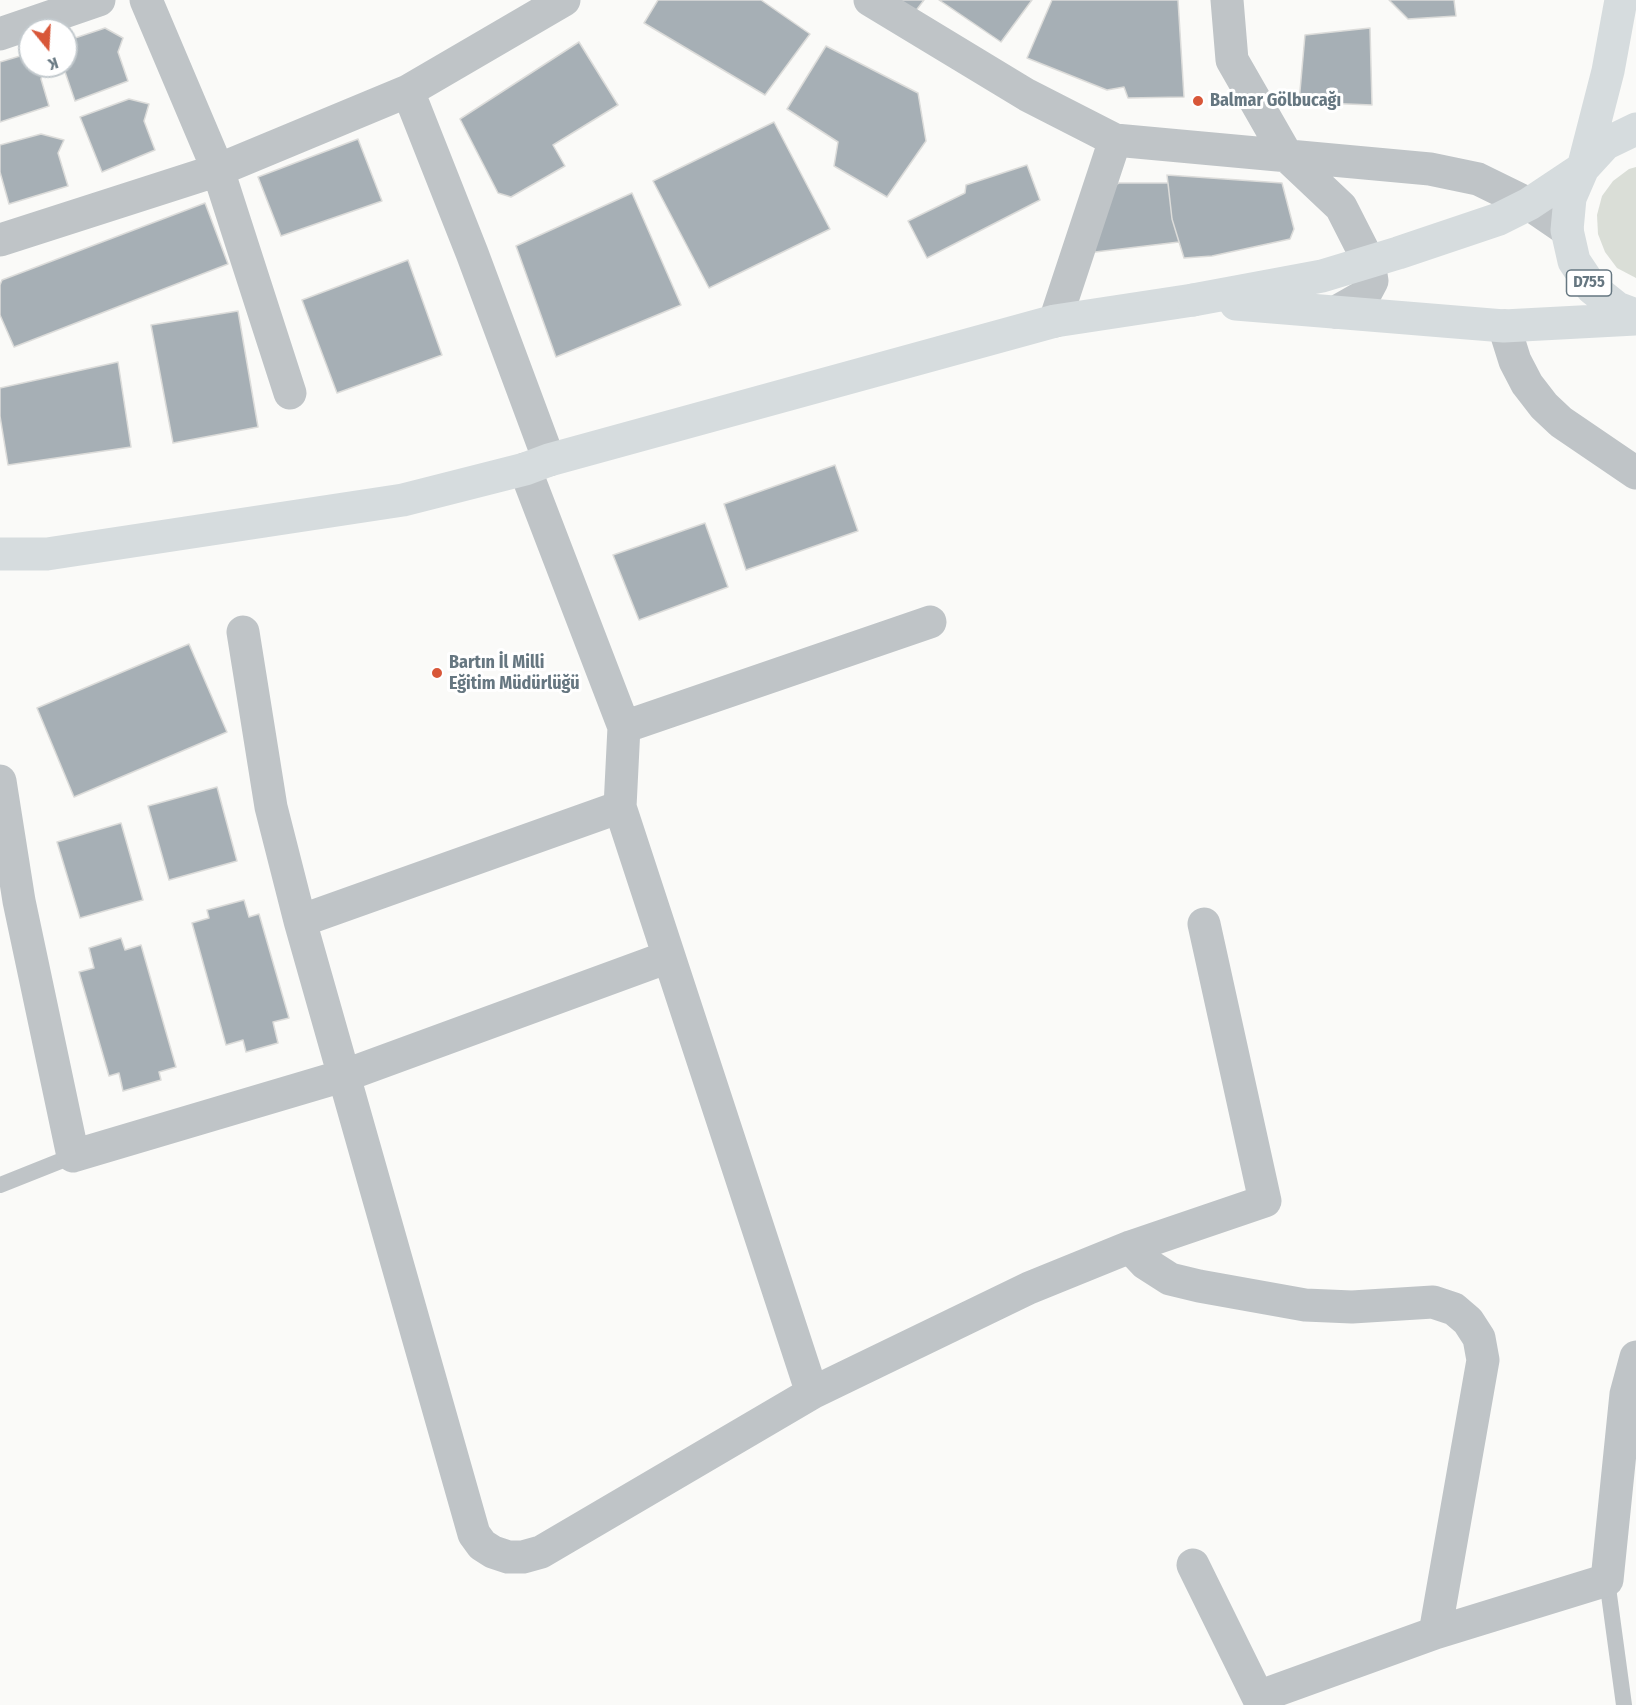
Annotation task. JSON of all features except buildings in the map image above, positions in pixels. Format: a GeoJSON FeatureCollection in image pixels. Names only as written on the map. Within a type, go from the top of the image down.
{"type":"FeatureCollection","features":[{"type":"Feature","properties":{"kind":"main road","name":"D755"},"geometry":{"type":"LineString","coordinates":[[1621,0],[1608,71],[1583,168],[1570,198],[1567,230],[1575,261],[1592,288],[1617,308],[1636,317]]}},
{"type":"Feature","properties":{"kind":"main road"},"geometry":{"type":"LineString","coordinates":[[0,554],[47,554],[403,500],[1055,321],[1193,300],[1322,276],[1499,219],[1529,204],[1583,168],[1605,144],[1636,129]]}},
{"type":"Feature","properties":{"kind":"main road"},"geometry":{"type":"LineString","coordinates":[[1193,300],[1504,326],[1636,317]]}},
{"type":"Feature","properties":{"kind":"street"},"geometry":{"type":"LineString","coordinates":[[0,34],[99,0]]}},
{"type":"Feature","properties":{"kind":"street"},"geometry":{"type":"LineString","coordinates":[[146,0],[218,170],[290,393]]}},
{"type":"Feature","properties":{"kind":"street"},"geometry":{"type":"LineString","coordinates":[[0,240],[218,170],[408,92],[564,0]]}},
{"type":"Feature","properties":{"kind":"street"},"geometry":{"type":"LineString","coordinates":[[870,0],[1027,95],[1115,140],[1430,169],[1478,179],[1529,204],[1567,230]]}},
{"type":"Feature","properties":{"kind":"street"},"geometry":{"type":"LineString","coordinates":[[1227,0],[1232,60],[1287,156],[1341,207],[1369,262],[1372,281],[1364,296],[1335,312]]}},
{"type":"Feature","properties":{"kind":"street"},"geometry":{"type":"LineString","coordinates":[[408,92],[472,253],[537,465],[624,727],[620,807],[812,1393]]}},
{"type":"Feature","properties":{"kind":"street"},"geometry":{"type":"LineString","coordinates":[[1055,321],[1115,140]]}},
{"type":"Feature","properties":{"kind":"street"},"geometry":{"type":"LineString","coordinates":[[1322,276],[1348,255],[1354,232]]}},
{"type":"Feature","properties":{"kind":"street"},"geometry":{"type":"LineString","coordinates":[[1504,326],[1515,361],[1527,384],[1544,406],[1561,422],[1636,473]]}},
{"type":"Feature","properties":{"kind":"street"},"geometry":{"type":"LineString","coordinates":[[624,727],[930,622]]}},
{"type":"Feature","properties":{"kind":"street"},"geometry":{"type":"LineString","coordinates":[[243,632],[271,807],[300,921],[346,1075],[474,1534],[482,1545],[508,1557],[523,1557],[541,1552],[812,1393],[1029,1288],[1130,1247],[1266,1201],[1204,924]]}},
{"type":"Feature","properties":{"kind":"street"},"geometry":{"type":"LineString","coordinates":[[0,782],[18,901],[73,1156],[346,1075],[668,957]]}},
{"type":"Feature","properties":{"kind":"street"},"geometry":{"type":"LineString","coordinates":[[300,921],[620,807]]}},
{"type":"Feature","properties":{"kind":"street"},"geometry":{"type":"LineString","coordinates":[[1130,1247],[1145,1263],[1170,1279],[1199,1286],[1305,1305],[1352,1307],[1433,1302],[1454,1309],[1468,1320],[1479,1338],[1483,1360],[1435,1632]]}},
{"type":"Feature","properties":{"kind":"street"},"geometry":{"type":"LineString","coordinates":[[1193,1565],[1258,1697],[1435,1632],[1607,1580],[1636,1357]]}},
{"type":"Feature","properties":{"kind":"lane"},"geometry":{"type":"LineString","coordinates":[[0,1185],[73,1156]]}},
{"type":"Feature","properties":{"kind":"lane"},"geometry":{"type":"LineString","coordinates":[[1607,1580],[1624,1705]]}},
{"type":"Feature","properties":{"kind":"shaded area"},"geometry":{"type":"Polygon","coordinates":[[[1636,167],[1636,278],[1617,268],[1605,252],[1598,234],[1597,215],[1602,196],[1613,181],[1629,169],[1636,167]]]}},
{"type":"Feature","properties":{"kind":"place","name":"Balmar Gölbucağı"},"geometry":{"type":"Point","coordinates":[1198,101]}},
{"type":"Feature","properties":{"kind":"place","name":"Bartın İl Milli Eğitim Müdürlüğü"},"geometry":{"type":"Point","coordinates":[437,673]}}]}
